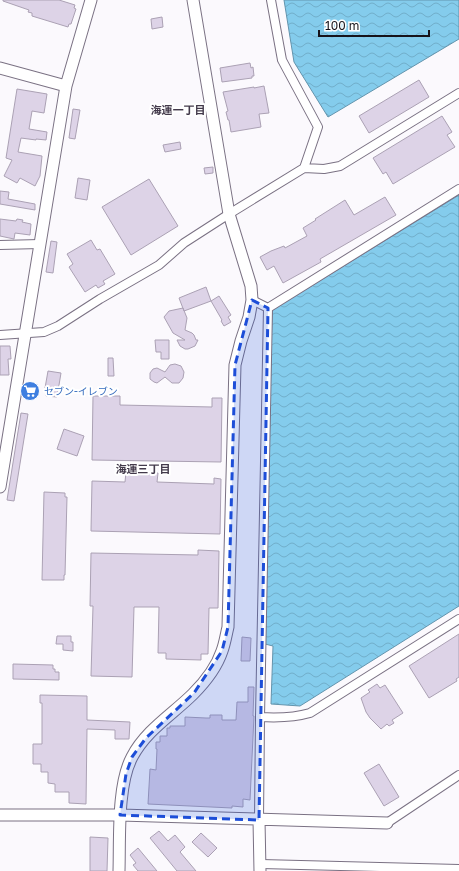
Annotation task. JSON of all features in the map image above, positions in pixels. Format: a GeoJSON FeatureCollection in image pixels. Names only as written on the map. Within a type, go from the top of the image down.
{"type":"FeatureCollection","features":[{"type":"Feature","properties":{"kind":"street"},"geometry":{"type":"LineString","coordinates":[[0,487],[66,86],[91,0]]}},
{"type":"Feature","properties":{"kind":"street"},"geometry":{"type":"LineString","coordinates":[[119,871],[121,799],[126,774],[132,756],[162,721],[194,693],[212,672],[222,651],[228,627],[235,365],[249,317],[252,300],[251,286],[229,214],[193,0]]}},
{"type":"Feature","properties":{"kind":"street"},"geometry":{"type":"LineString","coordinates":[[271,0],[282,60],[318,127],[304,168]]}},
{"type":"Feature","properties":{"kind":"street"},"geometry":{"type":"LineString","coordinates":[[0,68],[66,86]]}},
{"type":"Feature","properties":{"kind":"street"},"geometry":{"type":"LineString","coordinates":[[0,335],[44,332],[58,326],[100,299],[159,265],[184,243],[304,168],[324,169],[340,166],[459,93]]}},
{"type":"Feature","properties":{"kind":"street"},"geometry":{"type":"LineString","coordinates":[[268,308],[459,189]]}},
{"type":"Feature","properties":{"kind":"street"},"geometry":{"type":"LineString","coordinates":[[0,245],[40,244]]}},
{"type":"Feature","properties":{"kind":"street"},"geometry":{"type":"LineString","coordinates":[[252,300],[268,308]]}},
{"type":"Feature","properties":{"kind":"street"},"geometry":{"type":"LineString","coordinates":[[268,308],[260,716],[260,867],[459,869]]}},
{"type":"Feature","properties":{"kind":"street"},"geometry":{"type":"LineString","coordinates":[[260,716],[278,718],[310,713],[459,618]]}},
{"type":"Feature","properties":{"kind":"street"},"geometry":{"type":"LineString","coordinates":[[0,815],[120,815],[387,823],[459,775]]}},
{"type":"Feature","properties":{"kind":"highlighted area"},"geometry":{"type":"Polygon","coordinates":[[[252,300],[268,308],[259,820],[120,815],[126,774],[132,757],[146,738],[194,693],[222,651],[228,627],[235,365],[252,300]]]}},
{"type":"Feature","properties":{"kind":"water"},"geometry":{"type":"Polygon","coordinates":[[[284,0],[459,0],[459,39],[328,117],[294,62],[284,0]]]}},
{"type":"Feature","properties":{"kind":"water"},"geometry":{"type":"Polygon","coordinates":[[[459,195],[459,606],[300,706],[271,704],[273,646],[265,644],[272,310],[459,195]]]}},
{"type":"Feature","properties":{"kind":"building"},"geometry":{"type":"Polygon","coordinates":[[[3,0],[59,0],[75,5],[74,8],[76,9],[71,24],[69,24],[68,27],[32,16],[32,13],[28,12],[29,10],[3,0]]]}},
{"type":"Feature","properties":{"kind":"building"},"geometry":{"type":"Polygon","coordinates":[[[162,17],[163,27],[152,29],[151,19],[162,17]]]}},
{"type":"Feature","properties":{"kind":"building"},"geometry":{"type":"Polygon","coordinates":[[[250,63],[251,68],[253,67],[254,76],[252,76],[252,78],[222,82],[220,68],[250,63]]]}},
{"type":"Feature","properties":{"kind":"building"},"geometry":{"type":"Polygon","coordinates":[[[419,80],[429,97],[369,133],[359,116],[419,80]]]}},
{"type":"Feature","properties":{"kind":"building"},"geometry":{"type":"Polygon","coordinates":[[[264,86],[269,113],[259,114],[261,127],[231,132],[223,92],[264,86]]]}},
{"type":"Feature","properties":{"kind":"building"},"geometry":{"type":"Polygon","coordinates":[[[17,89],[47,94],[44,113],[32,111],[29,129],[47,132],[46,140],[21,138],[18,152],[42,156],[40,176],[35,186],[20,178],[17,183],[4,176],[12,160],[6,158],[17,89]]]}},
{"type":"Feature","properties":{"kind":"building"},"geometry":{"type":"Polygon","coordinates":[[[73,109],[80,110],[75,139],[69,138],[73,109]]]}},
{"type":"Feature","properties":{"kind":"building"},"geometry":{"type":"Polygon","coordinates":[[[442,116],[452,132],[447,135],[455,147],[393,184],[386,172],[383,174],[373,158],[442,116]]]}},
{"type":"Feature","properties":{"kind":"building"},"geometry":{"type":"Polygon","coordinates":[[[180,142],[181,149],[165,152],[163,145],[180,142]]]}},
{"type":"Feature","properties":{"kind":"building"},"geometry":{"type":"Polygon","coordinates":[[[213,167],[213,173],[205,174],[204,168],[213,167]]]}},
{"type":"Feature","properties":{"kind":"building"},"geometry":{"type":"Polygon","coordinates":[[[78,178],[90,180],[87,200],[75,198],[78,178]]]}},
{"type":"Feature","properties":{"kind":"building"},"geometry":{"type":"Polygon","coordinates":[[[149,179],[178,226],[131,255],[102,207],[149,179]]]}},
{"type":"Feature","properties":{"kind":"building"},"geometry":{"type":"Polygon","coordinates":[[[0,191],[9,192],[8,199],[35,204],[35,210],[0,204],[0,191]]]}},
{"type":"Feature","properties":{"kind":"building"},"geometry":{"type":"Polygon","coordinates":[[[385,197],[396,215],[320,259],[321,262],[283,283],[274,266],[267,270],[260,257],[284,246],[285,248],[307,236],[303,228],[345,200],[354,215],[385,197]]]}},
{"type":"Feature","properties":{"kind":"building"},"geometry":{"type":"Polygon","coordinates":[[[0,219],[16,221],[17,219],[31,224],[30,235],[15,233],[14,239],[0,236],[0,219]]]}},
{"type":"Feature","properties":{"kind":"building"},"geometry":{"type":"Polygon","coordinates":[[[91,240],[97,250],[100,249],[115,274],[103,281],[105,284],[98,288],[96,285],[85,292],[69,267],[73,264],[67,254],[91,240]]]}},
{"type":"Feature","properties":{"kind":"building"},"geometry":{"type":"Polygon","coordinates":[[[51,241],[57,242],[53,273],[46,272],[51,241]]]}},
{"type":"Feature","properties":{"kind":"building"},"geometry":{"type":"Polygon","coordinates":[[[206,287],[211,301],[184,311],[179,298],[206,287]]]}},
{"type":"Feature","properties":{"kind":"building"},"geometry":{"type":"Polygon","coordinates":[[[219,296],[231,315],[228,317],[231,322],[224,326],[211,301],[219,296]]]}},
{"type":"Feature","properties":{"kind":"building"},"geometry":{"type":"Polygon","coordinates":[[[183,308],[187,318],[185,330],[192,333],[196,340],[198,340],[195,346],[188,349],[180,346],[177,340],[185,340],[173,333],[164,317],[169,311],[183,308]]]}},
{"type":"Feature","properties":{"kind":"building"},"geometry":{"type":"Polygon","coordinates":[[[155,340],[169,340],[169,359],[161,359],[161,352],[156,352],[155,340]]]}},
{"type":"Feature","properties":{"kind":"building"},"geometry":{"type":"Polygon","coordinates":[[[0,346],[10,346],[11,359],[8,359],[9,375],[0,375],[0,346]]]}},
{"type":"Feature","properties":{"kind":"building"},"geometry":{"type":"Polygon","coordinates":[[[108,358],[113,358],[114,376],[108,376],[108,358]]]}},
{"type":"Feature","properties":{"kind":"building"},"geometry":{"type":"Polygon","coordinates":[[[175,364],[181,366],[184,372],[183,378],[179,383],[172,383],[165,377],[157,383],[150,379],[150,373],[153,369],[157,368],[165,372],[170,365],[175,364]]]}},
{"type":"Feature","properties":{"kind":"building"},"geometry":{"type":"Polygon","coordinates":[[[48,371],[61,373],[57,397],[46,396],[48,388],[45,388],[48,371]]]}},
{"type":"Feature","properties":{"kind":"building"},"geometry":{"type":"Polygon","coordinates":[[[93,396],[120,396],[120,405],[212,407],[212,398],[222,398],[221,462],[92,460],[93,396]]]}},
{"type":"Feature","properties":{"kind":"building"},"geometry":{"type":"Polygon","coordinates":[[[21,413],[28,414],[14,501],[7,500],[21,413]]]}},
{"type":"Feature","properties":{"kind":"building"},"geometry":{"type":"Polygon","coordinates":[[[64,429],[84,436],[77,456],[57,449],[64,429]]]}},
{"type":"Feature","properties":{"kind":"building"},"geometry":{"type":"Polygon","coordinates":[[[126,472],[158,473],[157,482],[214,484],[214,478],[221,479],[220,534],[91,531],[92,481],[125,482],[126,472]]]}},
{"type":"Feature","properties":{"kind":"building"},"geometry":{"type":"Polygon","coordinates":[[[44,492],[65,493],[65,497],[67,497],[64,580],[42,580],[44,492]]]}},
{"type":"Feature","properties":{"kind":"building"},"geometry":{"type":"Polygon","coordinates":[[[198,550],[219,551],[218,608],[209,608],[208,654],[201,654],[201,660],[166,659],[166,653],[158,653],[159,607],[134,607],[132,677],[91,676],[93,606],[90,606],[91,553],[198,555],[198,550]]]}},
{"type":"Feature","properties":{"kind":"building"},"geometry":{"type":"Polygon","coordinates":[[[459,634],[459,677],[456,679],[457,681],[429,698],[409,666],[459,634]]]}},
{"type":"Feature","properties":{"kind":"building"},"geometry":{"type":"Polygon","coordinates":[[[57,636],[71,636],[73,651],[63,650],[63,644],[56,644],[57,636]]]}},
{"type":"Feature","properties":{"kind":"building"},"geometry":{"type":"Polygon","coordinates":[[[242,637],[251,638],[250,661],[241,661],[242,637]]]}},
{"type":"Feature","properties":{"kind":"building"},"geometry":{"type":"Polygon","coordinates":[[[13,664],[53,665],[55,672],[59,672],[59,680],[13,679],[13,664]]]}},
{"type":"Feature","properties":{"kind":"building"},"geometry":{"type":"Polygon","coordinates":[[[377,684],[380,688],[385,685],[403,713],[392,720],[394,723],[389,726],[387,724],[381,729],[366,712],[361,698],[370,692],[368,690],[377,684]]]}},
{"type":"Feature","properties":{"kind":"building"},"geometry":{"type":"Polygon","coordinates":[[[248,687],[254,687],[250,800],[243,799],[243,807],[232,806],[232,808],[148,804],[150,769],[156,770],[156,742],[160,742],[160,736],[167,736],[167,728],[170,728],[170,726],[185,726],[185,717],[210,718],[210,715],[222,715],[222,720],[236,720],[237,702],[248,702],[248,687]]]}},
{"type":"Feature","properties":{"kind":"building"},"geometry":{"type":"Polygon","coordinates":[[[40,695],[87,696],[87,720],[130,722],[129,739],[115,739],[115,730],[87,729],[86,804],[69,803],[69,792],[55,792],[55,784],[48,783],[48,772],[41,772],[41,764],[33,764],[33,744],[42,744],[42,703],[40,703],[40,695]]]}},
{"type":"Feature","properties":{"kind":"building"},"geometry":{"type":"Polygon","coordinates":[[[379,764],[399,797],[384,806],[364,773],[379,764]]]}},
{"type":"Feature","properties":{"kind":"building"},"geometry":{"type":"Polygon","coordinates":[[[159,831],[168,841],[175,835],[185,847],[180,852],[196,871],[177,871],[150,838],[159,831]]]}},
{"type":"Feature","properties":{"kind":"building"},"geometry":{"type":"Polygon","coordinates":[[[201,833],[217,848],[208,857],[192,842],[201,833]]]}},
{"type":"Feature","properties":{"kind":"building"},"geometry":{"type":"Polygon","coordinates":[[[90,837],[108,838],[107,871],[90,871],[90,837]]]}},
{"type":"Feature","properties":{"kind":"building"},"geometry":{"type":"Polygon","coordinates":[[[138,848],[157,871],[138,871],[133,865],[136,863],[130,855],[138,848]]]}},
{"type":"Feature","properties":{"kind":"place","name":"セブン-イレブン"},"geometry":{"type":"Point","coordinates":[30,391]}},
{"type":"Feature","properties":{"kind":"district","name":"海運一丁目"},"geometry":{"type":"Point","coordinates":[178,109]}},
{"type":"Feature","properties":{"kind":"district","name":"海運三丁目"},"geometry":{"type":"Point","coordinates":[143,468]}}]}
